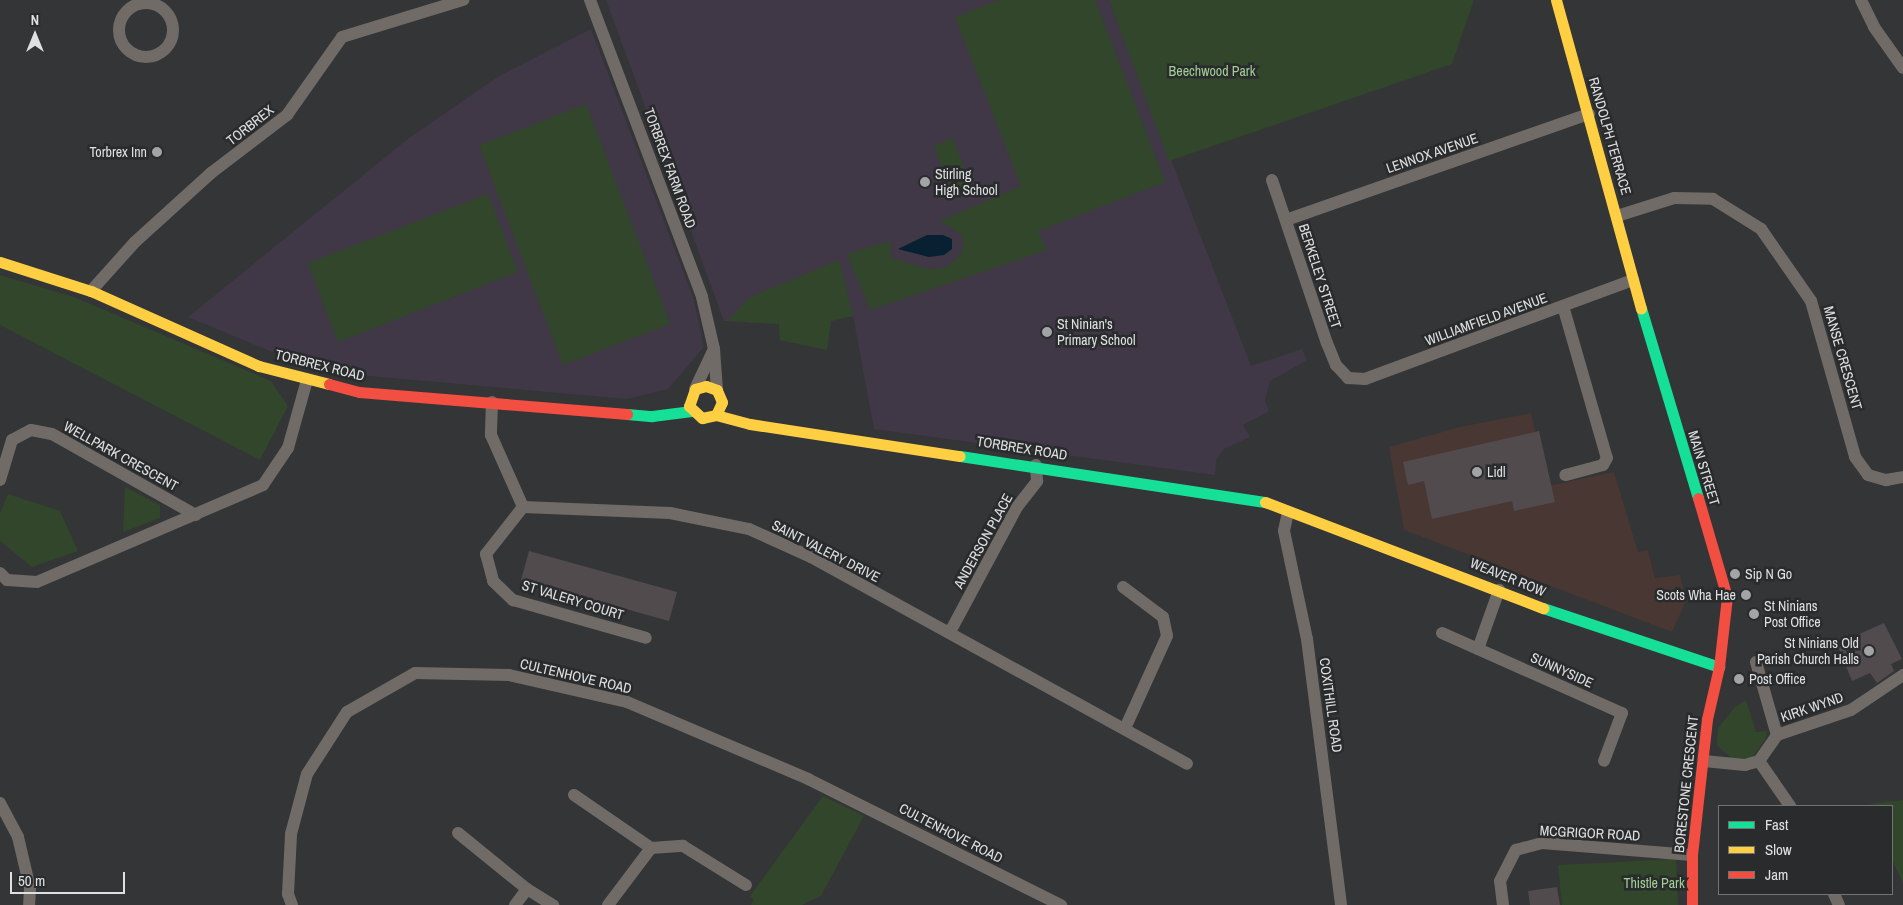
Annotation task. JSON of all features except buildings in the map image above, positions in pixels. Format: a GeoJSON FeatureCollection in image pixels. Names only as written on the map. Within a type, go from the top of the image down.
{"type":"FeatureCollection","features":[{"type":"Feature","properties":{"kind":"street","name":"TORBREX"},"geometry":{"type":"LineString","coordinates":[[91,291],[135,242],[211,173],[264,136],[287,115],[342,37],[463,0]]}},
{"type":"Feature","properties":{"kind":"street","name":"TORBREX FARM ROAD"},"geometry":{"type":"LineString","coordinates":[[590,0],[702,297],[714,349],[720,396]]}},
{"type":"Feature","properties":{"kind":"street","name":"RANDOLPH TERRACE"},"geometry":{"type":"LineString","coordinates":[[1556,0],[1633,280]]}},
{"type":"Feature","properties":{"kind":"street"},"geometry":{"type":"LineString","coordinates":[[1861,0],[1874,27],[1903,68]]}},
{"type":"Feature","properties":{"kind":"street"},"geometry":{"type":"LineString","coordinates":[[132,2],[158,6],[169,16],[171,38],[156,55],[132,53],[121,40],[123,15],[132,2]]}},
{"type":"Feature","properties":{"kind":"street","name":"LENNOX AVENUE"},"geometry":{"type":"LineString","coordinates":[[1286,220],[1588,114]]}},
{"type":"Feature","properties":{"kind":"street","name":"BERKELEY STREET"},"geometry":{"type":"LineString","coordinates":[[1272,180],[1327,343],[1336,365],[1348,378]]}},
{"type":"Feature","properties":{"kind":"street","name":"MANSE CRESCENT"},"geometry":{"type":"LineString","coordinates":[[1616,216],[1674,198],[1713,199],[1760,229],[1811,301],[1855,457],[1868,475],[1886,480],[1903,477]]}},
{"type":"Feature","properties":{"kind":"street","name":"TORBREX ROAD"},"geometry":{"type":"LineString","coordinates":[[0,262],[91,291],[259,366],[359,392],[652,416],[692,400],[706,386],[720,396],[750,424]]}},
{"type":"Feature","properties":{"kind":"street","name":"WILLIAMFIELD AVENUE"},"geometry":{"type":"LineString","coordinates":[[1348,378],[1365,379],[1633,280]]}},
{"type":"Feature","properties":{"kind":"street","name":"MAIN STREET"},"geometry":{"type":"LineString","coordinates":[[1633,280],[1727,596],[1719,667]]}},
{"type":"Feature","properties":{"kind":"street"},"geometry":{"type":"LineString","coordinates":[[1563,306],[1607,458],[1603,464],[1565,475]]}},
{"type":"Feature","properties":{"kind":"street"},"geometry":{"type":"LineString","coordinates":[[692,400],[714,349]]}},
{"type":"Feature","properties":{"kind":"street"},"geometry":{"type":"LineString","coordinates":[[0,573],[7,580],[37,582],[263,485],[288,448],[307,380]]}},
{"type":"Feature","properties":{"kind":"street"},"geometry":{"type":"LineString","coordinates":[[716,415],[720,396]]}},
{"type":"Feature","properties":{"kind":"street","name":"TORBREX ROAD"},"geometry":{"type":"LineString","coordinates":[[692,400],[702,418],[716,415],[750,424],[1036,465],[1264,501],[1288,512]]}},
{"type":"Feature","properties":{"kind":"street"},"geometry":{"type":"LineString","coordinates":[[492,402],[491,435],[523,507]]}},
{"type":"Feature","properties":{"kind":"street","name":"WELLPARK CRESCENT"},"geometry":{"type":"LineString","coordinates":[[0,480],[12,440],[31,430],[52,434],[196,515]]}},
{"type":"Feature","properties":{"kind":"street","name":"ANDERSON PLACE"},"geometry":{"type":"LineString","coordinates":[[950,632],[1017,507],[1037,481],[1036,465]]}},
{"type":"Feature","properties":{"kind":"street","name":"SAINT VALERY DRIVE"},"geometry":{"type":"LineString","coordinates":[[523,507],[670,513],[749,529],[950,632],[1187,764]]}},
{"type":"Feature","properties":{"kind":"street","name":"ST VALERY COURT"},"geometry":{"type":"LineString","coordinates":[[523,507],[486,554],[493,581],[513,600],[646,638]]}},
{"type":"Feature","properties":{"kind":"street","name":"WEAVER ROW"},"geometry":{"type":"LineString","coordinates":[[1288,512],[1314,518],[1600,629],[1719,667]]}},
{"type":"Feature","properties":{"kind":"street","name":"COXITHILL ROAD"},"geometry":{"type":"LineString","coordinates":[[1288,512],[1284,531],[1307,639],[1341,905]]}},
{"type":"Feature","properties":{"kind":"street"},"geometry":{"type":"LineString","coordinates":[[1123,587],[1163,617],[1167,636],[1125,728]]}},
{"type":"Feature","properties":{"kind":"street"},"geometry":{"type":"LineString","coordinates":[[1478,649],[1499,590]]}},
{"type":"Feature","properties":{"kind":"street","name":"SUNNYSIDE"},"geometry":{"type":"LineString","coordinates":[[1442,633],[1622,714],[1604,762]]}},
{"type":"Feature","properties":{"kind":"street"},"geometry":{"type":"LineString","coordinates":[[1756,662],[1778,736]]}},
{"type":"Feature","properties":{"kind":"street","name":"BORESTONE CRESCENT"},"geometry":{"type":"LineString","coordinates":[[1692,905],[1692,855],[1704,761],[1707,719],[1719,667]]}},
{"type":"Feature","properties":{"kind":"street","name":"CULTENHOVE ROAD"},"geometry":{"type":"LineString","coordinates":[[292,905],[288,894],[291,834],[307,774],[347,712],[415,673],[509,675],[626,702],[808,779],[1046,902],[1060,905]]}},
{"type":"Feature","properties":{"kind":"street","name":"KIRK WYND"},"geometry":{"type":"LineString","coordinates":[[1759,761],[1778,736],[1851,710],[1903,675]]}},
{"type":"Feature","properties":{"kind":"street"},"geometry":{"type":"LineString","coordinates":[[1704,761],[1745,765],[1759,761],[1789,805]]}},
{"type":"Feature","properties":{"kind":"street"},"geometry":{"type":"LineString","coordinates":[[574,796],[651,848],[683,846],[746,885]]}},
{"type":"Feature","properties":{"kind":"street"},"geometry":{"type":"LineString","coordinates":[[0,803],[18,837],[30,888],[29,905]]}},
{"type":"Feature","properties":{"kind":"street"},"geometry":{"type":"LineString","coordinates":[[458,833],[527,889],[553,905]]}},
{"type":"Feature","properties":{"kind":"street","name":"MCGRIGOR ROAD"},"geometry":{"type":"LineString","coordinates":[[1503,905],[1500,881],[1516,850],[1542,843],[1692,855]]}},
{"type":"Feature","properties":{"kind":"street"},"geometry":{"type":"LineString","coordinates":[[608,905],[651,848]]}},
{"type":"Feature","properties":{"kind":"street"},"geometry":{"type":"LineString","coordinates":[[516,905],[527,889]]}},
{"type":"Feature","properties":{"kind":"shaded area","name":"Stirling High School"},"geometry":{"type":"Polygon","coordinates":[[[606,0],[1109,0],[1251,366],[1302,349],[1307,360],[1270,381],[1265,400],[1269,411],[1243,425],[1250,437],[1224,449],[1216,460],[1215,475],[874,429],[853,316],[831,321],[827,350],[780,340],[779,324],[724,321],[606,0]]]}},
{"type":"Feature","properties":{"kind":"shaded area"},"geometry":{"type":"Polygon","coordinates":[[[591,29],[694,300],[704,347],[668,389],[627,399],[347,374],[272,352],[188,317],[409,138],[499,76],[591,29]]]}},
{"type":"Feature","properties":{"kind":"shaded area"},"geometry":{"type":"Polygon","coordinates":[[[1531,413],[1548,486],[1614,472],[1638,552],[1648,550],[1655,578],[1680,575],[1686,601],[1672,632],[1404,530],[1389,447],[1460,427],[1531,413]]]}},
{"type":"Feature","properties":{"kind":"green space"},"geometry":{"type":"Polygon","coordinates":[[[999,0],[1095,0],[1165,182],[1038,231],[1047,250],[870,310],[847,254],[890,241],[891,258],[929,269],[945,268],[961,255],[964,244],[961,234],[940,221],[1021,186],[955,17],[999,0]]]}},
{"type":"Feature","properties":{"kind":"green space","name":"Beechwood Park"},"geometry":{"type":"Polygon","coordinates":[[[1109,0],[1474,0],[1452,64],[1169,161],[1109,0]]]}},
{"type":"Feature","properties":{"kind":"green space"},"geometry":{"type":"Polygon","coordinates":[[[586,104],[670,324],[563,365],[479,145],[586,104]]]}},
{"type":"Feature","properties":{"kind":"green space"},"geometry":{"type":"Polygon","coordinates":[[[953,138],[972,190],[953,197],[934,146],[953,138]]]}},
{"type":"Feature","properties":{"kind":"green space"},"geometry":{"type":"Polygon","coordinates":[[[488,194],[518,272],[338,342],[308,263],[488,194]]]}},
{"type":"Feature","properties":{"kind":"green space"},"geometry":{"type":"Polygon","coordinates":[[[839,260],[853,316],[831,321],[827,350],[780,340],[779,324],[727,321],[750,297],[839,260]]]}},
{"type":"Feature","properties":{"kind":"green space"},"geometry":{"type":"Polygon","coordinates":[[[0,275],[74,297],[271,381],[288,406],[260,460],[0,325],[0,275]]]}},
{"type":"Feature","properties":{"kind":"green space"},"geometry":{"type":"Polygon","coordinates":[[[125,487],[160,505],[160,518],[123,532],[125,487]]]}},
{"type":"Feature","properties":{"kind":"green space"},"geometry":{"type":"Polygon","coordinates":[[[8,494],[60,511],[78,551],[32,567],[0,541],[0,513],[8,494]]]}},
{"type":"Feature","properties":{"kind":"green space"},"geometry":{"type":"Polygon","coordinates":[[[1746,700],[1756,732],[1767,731],[1766,738],[1751,759],[1733,759],[1717,746],[1718,728],[1735,707],[1746,700]]]}},
{"type":"Feature","properties":{"kind":"green space"},"geometry":{"type":"Polygon","coordinates":[[[823,796],[864,816],[821,896],[802,905],[751,905],[754,900],[750,896],[823,796]]]}},
{"type":"Feature","properties":{"kind":"green space"},"geometry":{"type":"Polygon","coordinates":[[[1903,800],[1903,884],[1893,861],[1893,805],[1867,804],[1903,800]]]}},
{"type":"Feature","properties":{"kind":"green space","name":"Thistle Park"},"geometry":{"type":"Polygon","coordinates":[[[1676,859],[1678,905],[1562,905],[1558,865],[1676,859]]]}},
{"type":"Feature","properties":{"kind":"water"},"geometry":{"type":"Polygon","coordinates":[[[927,235],[943,235],[952,239],[952,249],[944,255],[929,257],[898,249],[927,235]]]}},
{"type":"Feature","properties":{"kind":"traffic: fast"},"geometry":{"type":"LineString","coordinates":[[1641,308],[1698,498]]}},
{"type":"Feature","properties":{"kind":"traffic: fast"},"geometry":{"type":"LineString","coordinates":[[627,414],[652,416],[692,411]]}},
{"type":"Feature","properties":{"kind":"traffic: fast"},"geometry":{"type":"LineString","coordinates":[[960,456],[1265,502]]}},
{"type":"Feature","properties":{"kind":"traffic: fast"},"geometry":{"type":"LineString","coordinates":[[1543,608],[1719,667]]}},
{"type":"Feature","properties":{"kind":"traffic: slow"},"geometry":{"type":"LineString","coordinates":[[1556,0],[1641,308]]}},
{"type":"Feature","properties":{"kind":"traffic: slow"},"geometry":{"type":"LineString","coordinates":[[0,262],[91,291],[259,366],[329,384]]}},
{"type":"Feature","properties":{"kind":"traffic: slow"},"geometry":{"type":"LineString","coordinates":[[716,415],[722,402],[717,390],[706,386],[695,389],[689,406],[702,418],[716,415],[750,424],[960,456]]}},
{"type":"Feature","properties":{"kind":"traffic: slow"},"geometry":{"type":"LineString","coordinates":[[1265,502],[1543,608]]}},
{"type":"Feature","properties":{"kind":"traffic: jam"},"geometry":{"type":"LineString","coordinates":[[329,384],[359,392],[627,414]]}},
{"type":"Feature","properties":{"kind":"traffic: jam"},"geometry":{"type":"LineString","coordinates":[[1692,905],[1692,855],[1707,719],[1719,667],[1727,597],[1698,498]]}},
{"type":"Feature","properties":{"kind":"place","name":"Torbrex Inn"},"geometry":{"type":"Point","coordinates":[157,152]}},
{"type":"Feature","properties":{"kind":"place","name":"Stirling High School"},"geometry":{"type":"Point","coordinates":[925,182]}},
{"type":"Feature","properties":{"kind":"place","name":"St Ninian's Primary School"},"geometry":{"type":"Point","coordinates":[1047,332]}},
{"type":"Feature","properties":{"kind":"place","name":"Lidl"},"geometry":{"type":"Point","coordinates":[1477,472]}},
{"type":"Feature","properties":{"kind":"place","name":"Sip N Go"},"geometry":{"type":"Point","coordinates":[1735,574]}},
{"type":"Feature","properties":{"kind":"place","name":"Scots Wha Hae"},"geometry":{"type":"Point","coordinates":[1746,595]}},
{"type":"Feature","properties":{"kind":"place","name":"St Ninians Post Office"},"geometry":{"type":"Point","coordinates":[1754,614]}},
{"type":"Feature","properties":{"kind":"place","name":"St Ninians Old Parish Church Halls"},"geometry":{"type":"Point","coordinates":[1869,651]}},
{"type":"Feature","properties":{"kind":"place","name":"Post Office"},"geometry":{"type":"Point","coordinates":[1739,679]}}]}
